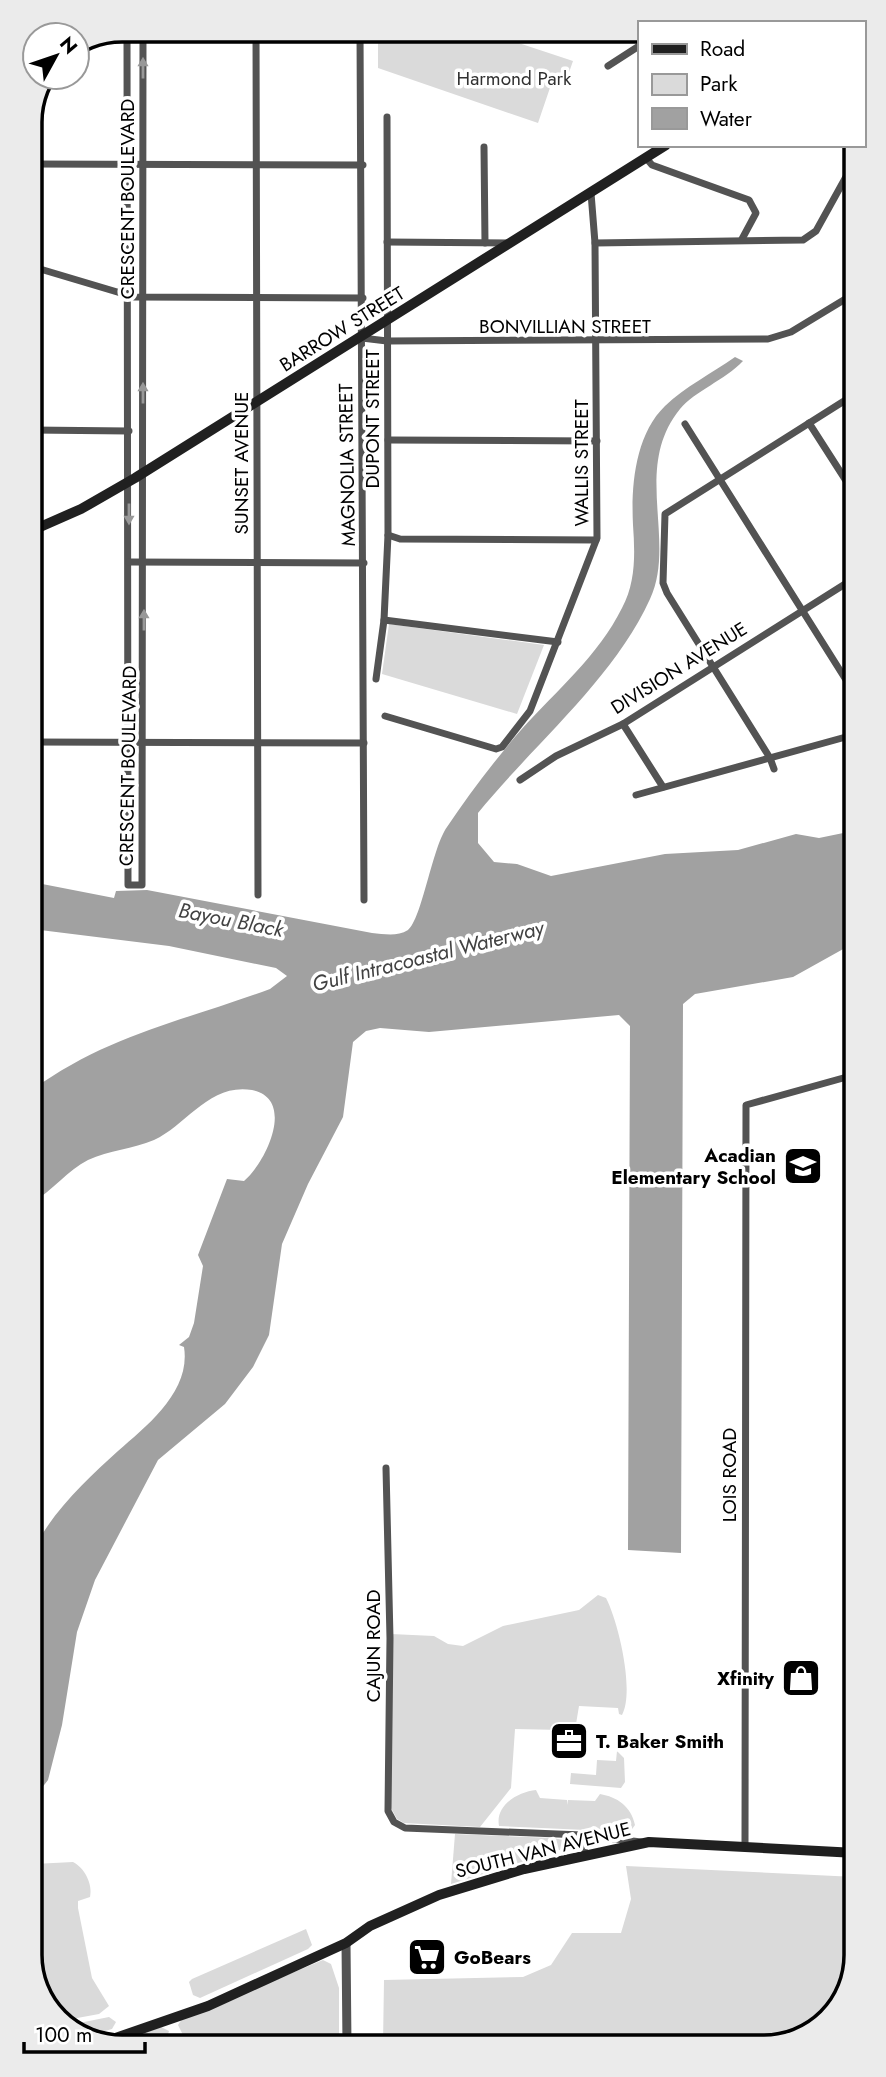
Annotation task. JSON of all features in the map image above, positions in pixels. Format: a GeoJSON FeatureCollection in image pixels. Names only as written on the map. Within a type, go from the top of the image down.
{"type":"FeatureCollection","features":[{"type":"Feature","properties":{"kind":"main road","name":"BARROW STREET"},"geometry":{"type":"LineString","coordinates":[[42,526],[81,509],[129,482],[663,147]]}},
{"type":"Feature","properties":{"kind":"main road","name":"SOUTH VAN AVENUE"},"geometry":{"type":"LineString","coordinates":[[123,2035],[208,2006],[346,1943],[370,1926],[452,1890],[585,1855],[649,1842],[844,1852]]}},
{"type":"Feature","properties":{"kind":"street","name":"CRESCENT BOULEVARD"},"geometry":{"type":"LineString","coordinates":[[127,42],[128,885],[142,885],[143,42]]}},
{"type":"Feature","properties":{"kind":"street","name":"SUNSET AVENUE"},"geometry":{"type":"LineString","coordinates":[[256,42],[258,895]]}},
{"type":"Feature","properties":{"kind":"street","name":"MAGNOLIA STREET"},"geometry":{"type":"LineString","coordinates":[[360,42],[363,165],[364,900]]}},
{"type":"Feature","properties":{"kind":"street"},"geometry":{"type":"LineString","coordinates":[[608,66],[638,47]]}},
{"type":"Feature","properties":{"kind":"street","name":"DUPONT STREET"},"geometry":{"type":"LineString","coordinates":[[376,679],[384,620],[388,535],[387,117]]}},
{"type":"Feature","properties":{"kind":"street"},"geometry":{"type":"LineString","coordinates":[[484,147],[485,243]]}},
{"type":"Feature","properties":{"kind":"street"},"geometry":{"type":"LineString","coordinates":[[646,158],[652,165],[749,200],[756,213],[742,239]]}},
{"type":"Feature","properties":{"kind":"street"},"geometry":{"type":"LineString","coordinates":[[42,164],[363,165]]}},
{"type":"Feature","properties":{"kind":"street"},"geometry":{"type":"LineString","coordinates":[[595,243],[810,238],[844,180]]}},
{"type":"Feature","properties":{"kind":"street","name":"WALLIS STREET"},"geometry":{"type":"LineString","coordinates":[[385,716],[496,749],[520,726],[530,710],[558,642],[596,540],[595,243],[591,193]]}},
{"type":"Feature","properties":{"kind":"street"},"geometry":{"type":"LineString","coordinates":[[387,242],[511,243]]}},
{"type":"Feature","properties":{"kind":"street"},"geometry":{"type":"LineString","coordinates":[[42,270],[128,296],[363,298]]}},
{"type":"Feature","properties":{"kind":"street","name":"BONVILLIAN STREET"},"geometry":{"type":"LineString","coordinates":[[362,338],[387,341],[596,342],[768,339],[791,332],[844,300]]}},
{"type":"Feature","properties":{"kind":"street"},"geometry":{"type":"LineString","coordinates":[[774,769],[770,758],[663,583],[665,514],[844,401]]}},
{"type":"Feature","properties":{"kind":"street"},"geometry":{"type":"LineString","coordinates":[[809,423],[844,478]]}},
{"type":"Feature","properties":{"kind":"street"},"geometry":{"type":"LineString","coordinates":[[685,424],[844,676]]}},
{"type":"Feature","properties":{"kind":"street"},"geometry":{"type":"LineString","coordinates":[[42,430],[129,431]]}},
{"type":"Feature","properties":{"kind":"street"},"geometry":{"type":"LineString","coordinates":[[387,440],[597,441]]}},
{"type":"Feature","properties":{"kind":"street"},"geometry":{"type":"LineString","coordinates":[[388,535],[400,540],[596,540]]}},
{"type":"Feature","properties":{"kind":"street"},"geometry":{"type":"LineString","coordinates":[[129,562],[363,563]]}},
{"type":"Feature","properties":{"kind":"street","name":"DIVISION AVENUE"},"geometry":{"type":"LineString","coordinates":[[520,780],[556,756],[623,724],[844,585]]}},
{"type":"Feature","properties":{"kind":"street"},"geometry":{"type":"LineString","coordinates":[[384,620],[558,642]]}},
{"type":"Feature","properties":{"kind":"street"},"geometry":{"type":"LineString","coordinates":[[623,724],[663,788]]}},
{"type":"Feature","properties":{"kind":"street"},"geometry":{"type":"LineString","coordinates":[[636,794],[844,737]]}},
{"type":"Feature","properties":{"kind":"street"},"geometry":{"type":"LineString","coordinates":[[42,742],[364,743]]}},
{"type":"Feature","properties":{"kind":"street","name":"LOIS ROAD"},"geometry":{"type":"LineString","coordinates":[[745,1845],[746,1105],[844,1078]]}},
{"type":"Feature","properties":{"kind":"street","name":"CAJUN ROAD"},"geometry":{"type":"LineString","coordinates":[[386,1468],[390,1639],[388,1811],[394,1822],[405,1828],[582,1835]]}},
{"type":"Feature","properties":{"kind":"street"},"geometry":{"type":"LineString","coordinates":[[585,1855],[582,1835],[649,1842]]}},
{"type":"Feature","properties":{"kind":"street"},"geometry":{"type":"LineString","coordinates":[[346,1943],[346,2035]]}},
{"type":"Feature","properties":{"kind":"green space","name":"Harmond Park"},"geometry":{"type":"Polygon","coordinates":[[[378,42],[515,42],[573,61],[566,81],[554,76],[538,123],[378,68],[378,42]]]}},
{"type":"Feature","properties":{"kind":"green space"},"geometry":{"type":"Polygon","coordinates":[[[389,624],[544,645],[517,714],[382,674],[389,624]]]}},
{"type":"Feature","properties":{"kind":"green space"},"geometry":{"type":"Polygon","coordinates":[[[598,1595],[606,1598],[620,1639],[627,1690],[622,1715],[619,1714],[618,1708],[579,1706],[576,1724],[563,1724],[562,1730],[515,1729],[511,1788],[480,1827],[404,1823],[397,1819],[391,1808],[391,1634],[434,1636],[448,1644],[463,1646],[503,1626],[579,1610],[598,1595]]]}},
{"type":"Feature","properties":{"kind":"green space"},"geometry":{"type":"Polygon","coordinates":[[[617,1751],[624,1758],[625,1782],[621,1788],[570,1784],[571,1773],[596,1775],[597,1760],[616,1761],[617,1751]]]}},
{"type":"Feature","properties":{"kind":"green space"},"geometry":{"type":"Polygon","coordinates":[[[536,1790],[540,1798],[567,1800],[567,1805],[568,1800],[595,1801],[600,1794],[612,1797],[627,1808],[635,1825],[630,1832],[499,1826],[501,1812],[509,1801],[536,1790]]]}},
{"type":"Feature","properties":{"kind":"green space"},"geometry":{"type":"Polygon","coordinates":[[[455,1834],[553,1838],[563,1840],[569,1847],[451,1884],[455,1834]]]}},
{"type":"Feature","properties":{"kind":"green space"},"geometry":{"type":"Polygon","coordinates":[[[73,1862],[81,1868],[89,1882],[90,1897],[78,1901],[78,1908],[92,1978],[109,2006],[99,2014],[74,2019],[62,2008],[46,1981],[42,1955],[42,1864],[73,1862]]]}},
{"type":"Feature","properties":{"kind":"green space"},"geometry":{"type":"Polygon","coordinates":[[[626,1866],[844,1876],[844,1955],[840,1981],[821,2012],[799,2027],[774,2034],[383,2035],[384,1980],[523,1977],[551,1965],[572,1933],[621,1933],[631,1899],[626,1866]]]}},
{"type":"Feature","properties":{"kind":"green space"},"geometry":{"type":"Polygon","coordinates":[[[306,1929],[312,1945],[308,1949],[200,1998],[193,1995],[189,1982],[192,1979],[306,1929]]]}},
{"type":"Feature","properties":{"kind":"green space"},"geometry":{"type":"Polygon","coordinates":[[[323,1960],[331,1964],[339,1988],[339,2035],[183,2035],[178,2025],[182,2019],[323,1960]]]}},
{"type":"Feature","properties":{"kind":"green space"},"geometry":{"type":"Polygon","coordinates":[[[109,2017],[116,2022],[112,2029],[101,2032],[80,2023],[109,2017]]]}},
{"type":"Feature","properties":{"kind":"green space"},"geometry":{"type":"Polygon","coordinates":[[[161,2027],[169,2031],[168,2035],[138,2035],[161,2027]]]}},
{"type":"Feature","properties":{"kind":"water"},"geometry":{"type":"Polygon","coordinates":[[[735,357],[743,361],[686,403],[666,432],[659,455],[657,480],[657,577],[650,599],[634,629],[594,684],[478,813],[478,843],[494,862],[517,864],[551,876],[665,854],[738,850],[796,834],[819,838],[844,833],[844,949],[793,977],[695,994],[683,1004],[681,1553],[628,1550],[630,1026],[619,1015],[429,1032],[380,1028],[366,1031],[353,1042],[343,1117],[308,1184],[282,1244],[269,1335],[253,1367],[225,1404],[158,1460],[95,1580],[77,1632],[62,1725],[48,1780],[42,1788],[42,1535],[72,1496],[154,1418],[174,1392],[184,1363],[184,1347],[179,1345],[189,1337],[194,1323],[203,1266],[198,1255],[227,1179],[244,1181],[252,1173],[268,1147],[275,1118],[273,1106],[265,1096],[252,1090],[223,1093],[154,1140],[88,1160],[42,1196],[42,1083],[118,1042],[270,989],[287,976],[276,968],[169,946],[42,930],[42,884],[114,898],[116,891],[147,890],[372,933],[395,934],[408,930],[418,912],[447,827],[511,741],[601,642],[622,608],[634,567],[634,478],[641,446],[655,418],[665,406],[735,357]]]}},
{"type":"Feature","properties":{"kind":"place","name":"Acadian Elementary School"},"geometry":{"type":"Point","coordinates":[803,1166]}},
{"type":"Feature","properties":{"kind":"place","name":"Xfinity"},"geometry":{"type":"Point","coordinates":[801,1678]}},
{"type":"Feature","properties":{"kind":"place","name":"T. Baker Smith"},"geometry":{"type":"Point","coordinates":[569,1741]}},
{"type":"Feature","properties":{"kind":"place","name":"GoBears"},"geometry":{"type":"Point","coordinates":[427,1957]}},
{"type":"Feature","properties":{"kind":"water label","name":"Bayou Black"},"geometry":{"type":"Point","coordinates":[231,920]}},
{"type":"Feature","properties":{"kind":"water label","name":"Gulf Intracoastal Waterway"},"geometry":{"type":"Point","coordinates":[428,956]}}]}
